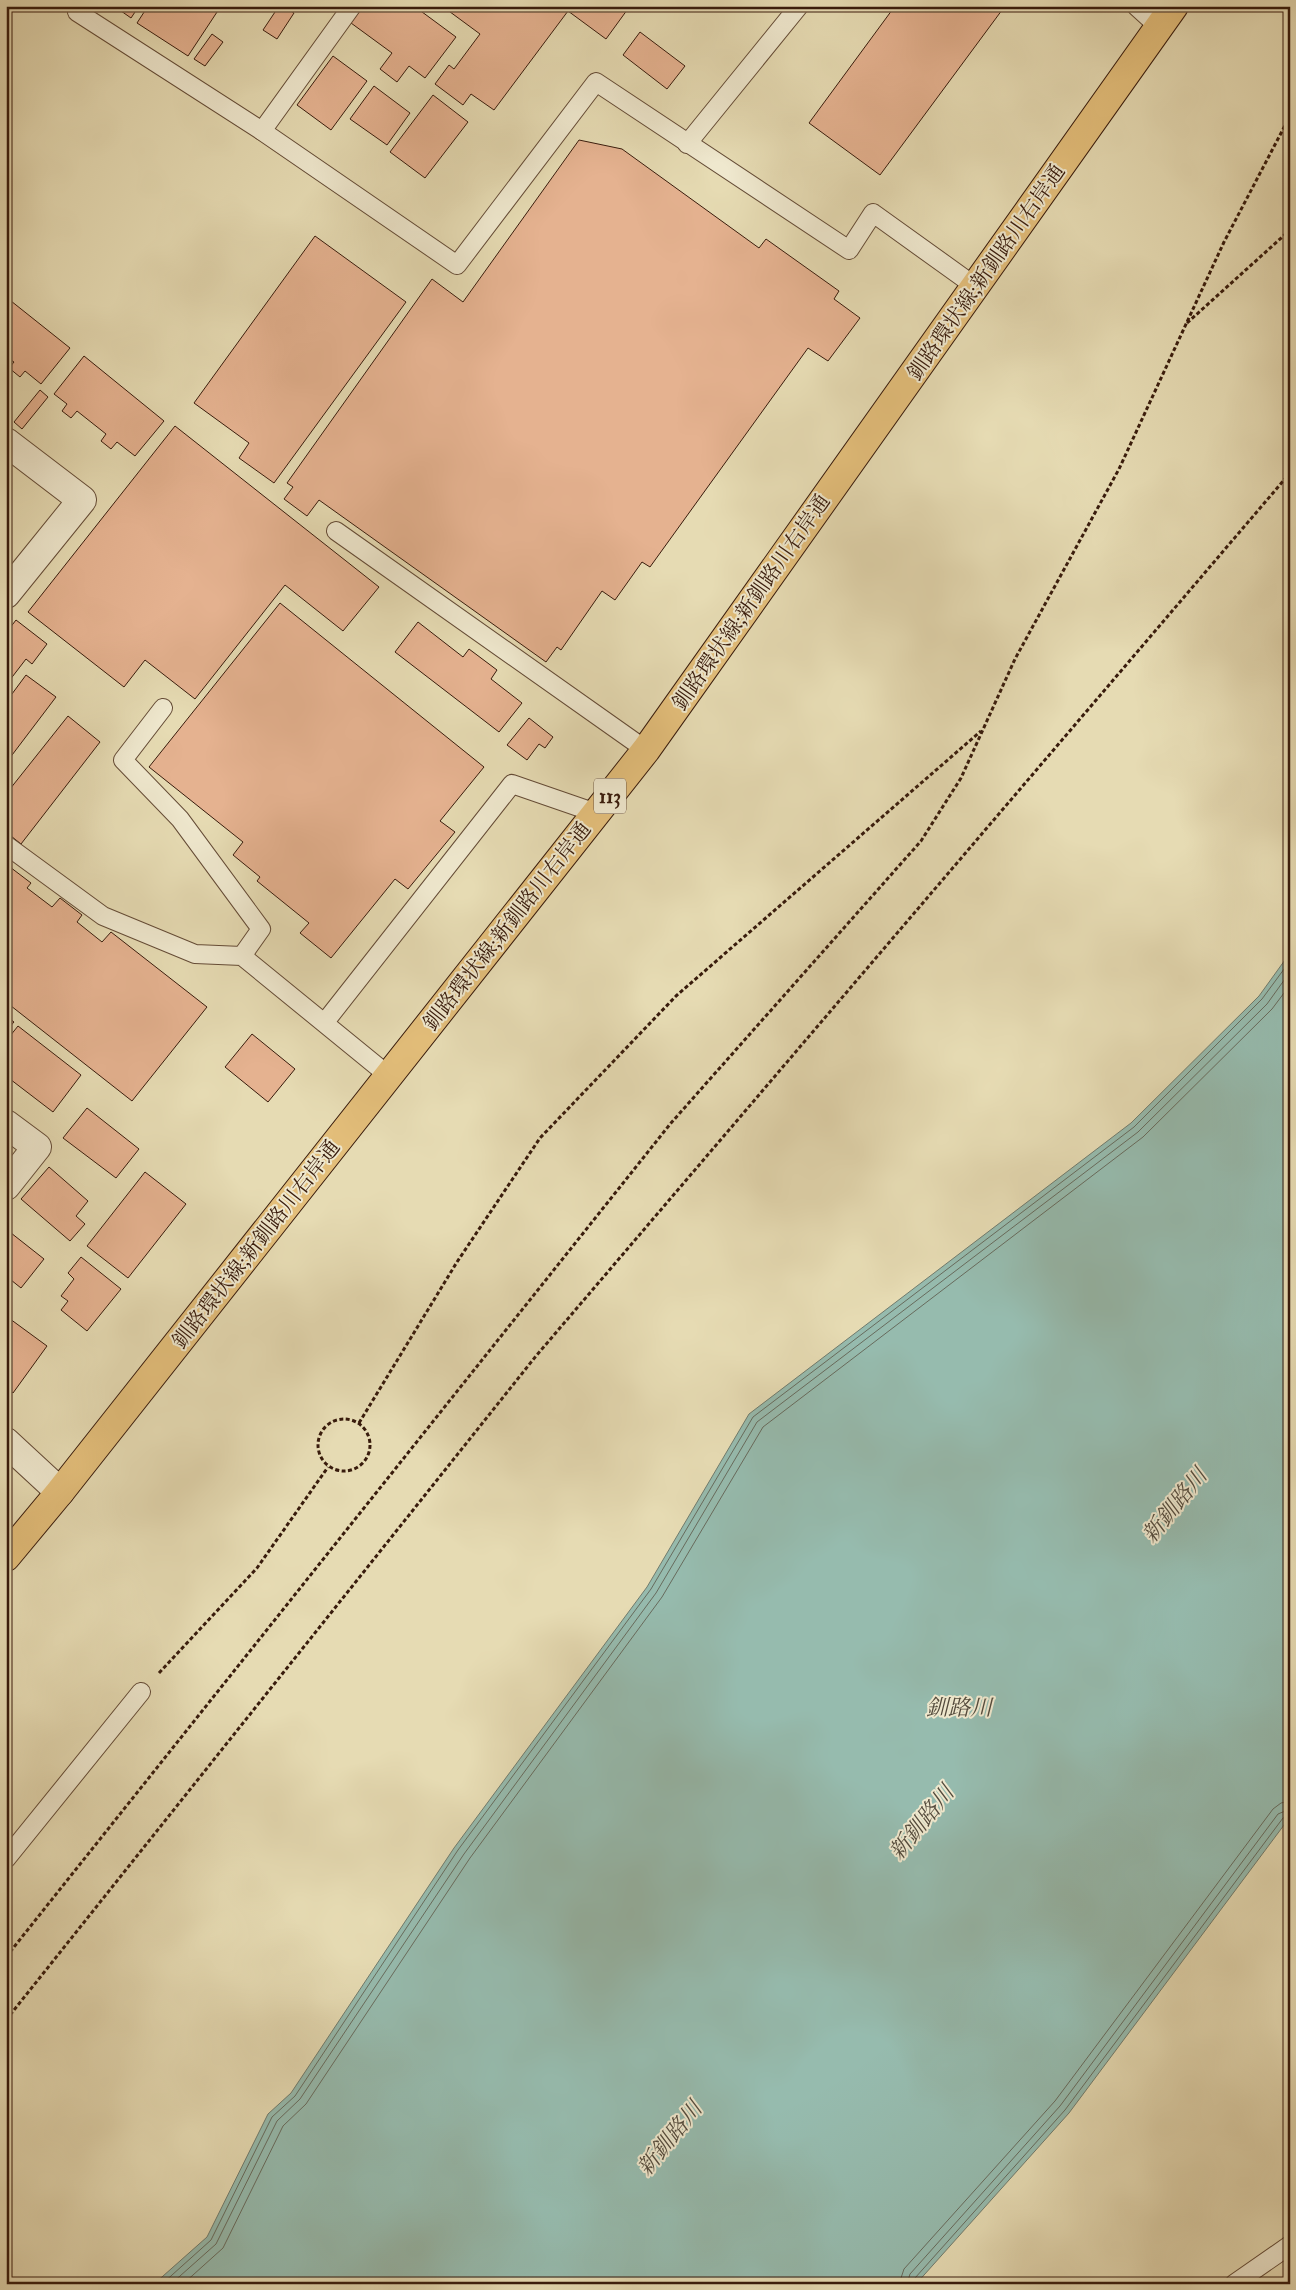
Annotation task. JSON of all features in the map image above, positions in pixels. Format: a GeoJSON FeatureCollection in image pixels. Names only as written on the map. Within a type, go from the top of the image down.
{"type":"FeatureCollection","features":[{"type":"Feature","properties":{"kind":"main road","name":"釧路環状線;新釧路川右岸通"},"geometry":{"type":"LineString","coordinates":[[6,1557],[60,1492],[646,750],[1166,17]]}},
{"type":"Feature","properties":{"kind":"street"},"geometry":{"type":"LineString","coordinates":[[6,442],[82,500],[6,594]]}},
{"type":"Feature","properties":{"kind":"street"},"geometry":{"type":"LineString","coordinates":[[6,1124],[37,1147],[6,1186]]}},
{"type":"Feature","properties":{"kind":"street"},"geometry":{"type":"LineString","coordinates":[[6,1442],[60,1492]]}},
{"type":"Feature","properties":{"kind":"lane"},"geometry":{"type":"LineString","coordinates":[[262,132],[352,6]]}},
{"type":"Feature","properties":{"kind":"lane"},"geometry":{"type":"LineString","coordinates":[[687,144],[799,6]]}},
{"type":"Feature","properties":{"kind":"lane"},"geometry":{"type":"LineString","coordinates":[[1136,6],[1166,17]]}},
{"type":"Feature","properties":{"kind":"lane"},"geometry":{"type":"LineString","coordinates":[[77,12],[262,132],[456,265],[596,82],[849,250],[873,213],[976,287]]}},
{"type":"Feature","properties":{"kind":"lane"},"geometry":{"type":"LineString","coordinates":[[336,531],[646,750]]}},
{"type":"Feature","properties":{"kind":"lane"},"geometry":{"type":"LineString","coordinates":[[163,708],[123,760],[180,819],[261,929],[242,956]]}},
{"type":"Feature","properties":{"kind":"lane"},"geometry":{"type":"LineString","coordinates":[[325,1022],[512,784],[596,813]]}},
{"type":"Feature","properties":{"kind":"lane"},"geometry":{"type":"LineString","coordinates":[[6,845],[103,916],[195,954],[242,956],[389,1076]]}},
{"type":"Feature","properties":{"kind":"lane"},"geometry":{"type":"LineString","coordinates":[[6,1859],[141,1692]]}},
{"type":"Feature","properties":{"kind":"lane"},"geometry":{"type":"LineString","coordinates":[[1234,2284],[1290,2245]]}},
{"type":"Feature","properties":{"kind":"path"},"geometry":{"type":"LineString","coordinates":[[6,1957],[671,1123],[921,841],[961,778],[1015,659],[1119,469],[1224,242],[1290,116]]}},
{"type":"Feature","properties":{"kind":"path"},"geometry":{"type":"LineString","coordinates":[[1185,326],[1290,230]]}},
{"type":"Feature","properties":{"kind":"path"},"geometry":{"type":"LineString","coordinates":[[6,2020],[536,1356],[1290,473]]}},
{"type":"Feature","properties":{"kind":"path"},"geometry":{"type":"LineString","coordinates":[[360,1423],[457,1262],[540,1138],[676,996],[983,729]]}},
{"type":"Feature","properties":{"kind":"path"},"geometry":{"type":"LineString","coordinates":[[344,1417],[360,1423],[370,1436],[370,1453],[360,1467],[344,1472],[328,1467],[318,1453],[317,1436],[327,1423],[344,1417]]}},
{"type":"Feature","properties":{"kind":"path"},"geometry":{"type":"LineString","coordinates":[[141,1692],[257,1568],[328,1467]]}},
{"type":"Feature","properties":{"kind":"water","name":"釧路川"},"geometry":{"type":"Polygon","coordinates":[[[1290,953],[1290,1817],[1069,2113],[916,2284],[154,2284],[207,2237],[268,2114],[291,2093],[454,1848],[647,1587],[749,1414],[1131,1123],[1259,996],[1290,953]]]}},
{"type":"Feature","properties":{"kind":"building"},"geometry":{"type":"Polygon","coordinates":[[[114,6],[139,6],[131,18],[114,6]]]}},
{"type":"Feature","properties":{"kind":"building"},"geometry":{"type":"Polygon","coordinates":[[[148,6],[221,6],[188,56],[137,23],[148,6]]]}},
{"type":"Feature","properties":{"kind":"building"},"geometry":{"type":"Polygon","coordinates":[[[279,6],[283,6],[294,13],[277,39],[263,30],[279,6]]]}},
{"type":"Feature","properties":{"kind":"building"},"geometry":{"type":"Polygon","coordinates":[[[363,6],[414,6],[456,37],[425,78],[409,66],[397,82],[380,69],[392,53],[351,23],[363,6]]]}},
{"type":"Feature","properties":{"kind":"building"},"geometry":{"type":"Polygon","coordinates":[[[442,6],[630,6],[606,39],[568,11],[494,110],[471,94],[463,105],[435,84],[449,65],[454,69],[480,34],[442,6]]]}},
{"type":"Feature","properties":{"kind":"building"},"geometry":{"type":"Polygon","coordinates":[[[895,6],[1005,6],[880,175],[809,123],[895,6]]]}},
{"type":"Feature","properties":{"kind":"building"},"geometry":{"type":"Polygon","coordinates":[[[640,32],[685,66],[667,89],[623,55],[640,32]]]}},
{"type":"Feature","properties":{"kind":"building"},"geometry":{"type":"Polygon","coordinates":[[[212,34],[223,42],[205,66],[194,59],[212,34]]]}},
{"type":"Feature","properties":{"kind":"building"},"geometry":{"type":"Polygon","coordinates":[[[333,56],[367,81],[331,130],[297,105],[333,56]]]}},
{"type":"Feature","properties":{"kind":"building"},"geometry":{"type":"Polygon","coordinates":[[[374,86],[410,113],[387,145],[350,119],[374,86]]]}},
{"type":"Feature","properties":{"kind":"building"},"geometry":{"type":"Polygon","coordinates":[[[433,95],[468,122],[425,178],[390,152],[433,95]]]}},
{"type":"Feature","properties":{"kind":"building"},"geometry":{"type":"Polygon","coordinates":[[[579,140],[622,149],[759,248],[766,239],[839,291],[834,299],[860,318],[828,361],[808,348],[650,567],[642,562],[615,600],[602,591],[561,650],[557,647],[546,662],[319,500],[307,516],[284,499],[293,487],[287,483],[432,279],[463,302],[579,140]]]}},
{"type":"Feature","properties":{"kind":"building"},"geometry":{"type":"Polygon","coordinates":[[[315,236],[406,302],[274,483],[239,458],[249,443],[194,403],[315,236]]]}},
{"type":"Feature","properties":{"kind":"building"},"geometry":{"type":"Polygon","coordinates":[[[6,297],[70,348],[41,384],[25,371],[20,377],[9,368],[14,362],[6,357],[6,297]]]}},
{"type":"Feature","properties":{"kind":"building"},"geometry":{"type":"Polygon","coordinates":[[[84,356],[164,421],[135,456],[117,442],[111,449],[101,441],[106,434],[77,411],[71,418],[62,411],[67,404],[54,394],[84,356]]]}},
{"type":"Feature","properties":{"kind":"building"},"geometry":{"type":"Polygon","coordinates":[[[40,390],[48,397],[22,429],[14,422],[40,390]]]}},
{"type":"Feature","properties":{"kind":"building"},"geometry":{"type":"Polygon","coordinates":[[[175,426],[379,587],[343,631],[285,585],[195,699],[145,660],[124,687],[28,612],[175,426]]]}},
{"type":"Feature","properties":{"kind":"building"},"geometry":{"type":"Polygon","coordinates":[[[280,603],[484,767],[440,821],[455,832],[408,889],[395,879],[331,958],[300,933],[309,923],[257,881],[260,877],[233,855],[243,842],[149,767],[280,603]]]}},
{"type":"Feature","properties":{"kind":"building"},"geometry":{"type":"Polygon","coordinates":[[[16,620],[47,644],[32,664],[26,659],[6,685],[6,633],[16,620]]]}},
{"type":"Feature","properties":{"kind":"building"},"geometry":{"type":"Polygon","coordinates":[[[418,622],[463,657],[469,649],[497,670],[491,679],[522,703],[499,732],[395,652],[418,622]]]}},
{"type":"Feature","properties":{"kind":"building"},"geometry":{"type":"Polygon","coordinates":[[[26,675],[56,697],[6,763],[6,702],[26,675]]]}},
{"type":"Feature","properties":{"kind":"building"},"geometry":{"type":"Polygon","coordinates":[[[68,716],[100,742],[21,844],[6,832],[6,794],[68,716]]]}},
{"type":"Feature","properties":{"kind":"building"},"geometry":{"type":"Polygon","coordinates":[[[529,718],[553,737],[545,748],[539,744],[527,760],[507,745],[529,718]]]}},
{"type":"Feature","properties":{"kind":"building"},"geometry":{"type":"Polygon","coordinates":[[[6,864],[31,883],[27,888],[52,907],[60,898],[82,915],[77,922],[102,942],[111,932],[207,1007],[132,1101],[6,1002],[6,864]]]}},
{"type":"Feature","properties":{"kind":"building"},"geometry":{"type":"Polygon","coordinates":[[[6,1016],[14,1022],[6,1031],[6,1016]]]}},
{"type":"Feature","properties":{"kind":"building"},"geometry":{"type":"Polygon","coordinates":[[[18,1026],[81,1075],[53,1112],[6,1076],[6,1041],[18,1026]]]}},
{"type":"Feature","properties":{"kind":"building"},"geometry":{"type":"Polygon","coordinates":[[[252,1034],[295,1069],[268,1102],[225,1067],[252,1034]]]}},
{"type":"Feature","properties":{"kind":"building"},"geometry":{"type":"Polygon","coordinates":[[[87,1108],[139,1149],[116,1178],[63,1138],[87,1108]]]}},
{"type":"Feature","properties":{"kind":"building"},"geometry":{"type":"Polygon","coordinates":[[[49,1167],[88,1201],[76,1216],[85,1224],[70,1241],[21,1199],[49,1167]]]}},
{"type":"Feature","properties":{"kind":"building"},"geometry":{"type":"Polygon","coordinates":[[[145,1172],[186,1204],[128,1278],[87,1246],[145,1172]]]}},
{"type":"Feature","properties":{"kind":"building"},"geometry":{"type":"Polygon","coordinates":[[[6,1229],[44,1259],[21,1288],[6,1276],[6,1229]]]}},
{"type":"Feature","properties":{"kind":"building"},"geometry":{"type":"Polygon","coordinates":[[[81,1257],[121,1289],[87,1331],[61,1310],[68,1301],[61,1296],[74,1279],[68,1273],[81,1257]]]}},
{"type":"Feature","properties":{"kind":"building"},"geometry":{"type":"Polygon","coordinates":[[[6,1316],[47,1346],[13,1393],[6,1388],[6,1316]]]}},
{"type":"Feature","properties":{"kind":"water label","name":"新釧路川"},"geometry":{"type":"Point","coordinates":[1174,1505]}},
{"type":"Feature","properties":{"kind":"water label","name":"新釧路川"},"geometry":{"type":"Point","coordinates":[921,1822]}},
{"type":"Feature","properties":{"kind":"water label","name":"新釧路川"},"geometry":{"type":"Point","coordinates":[669,2138]}}]}
